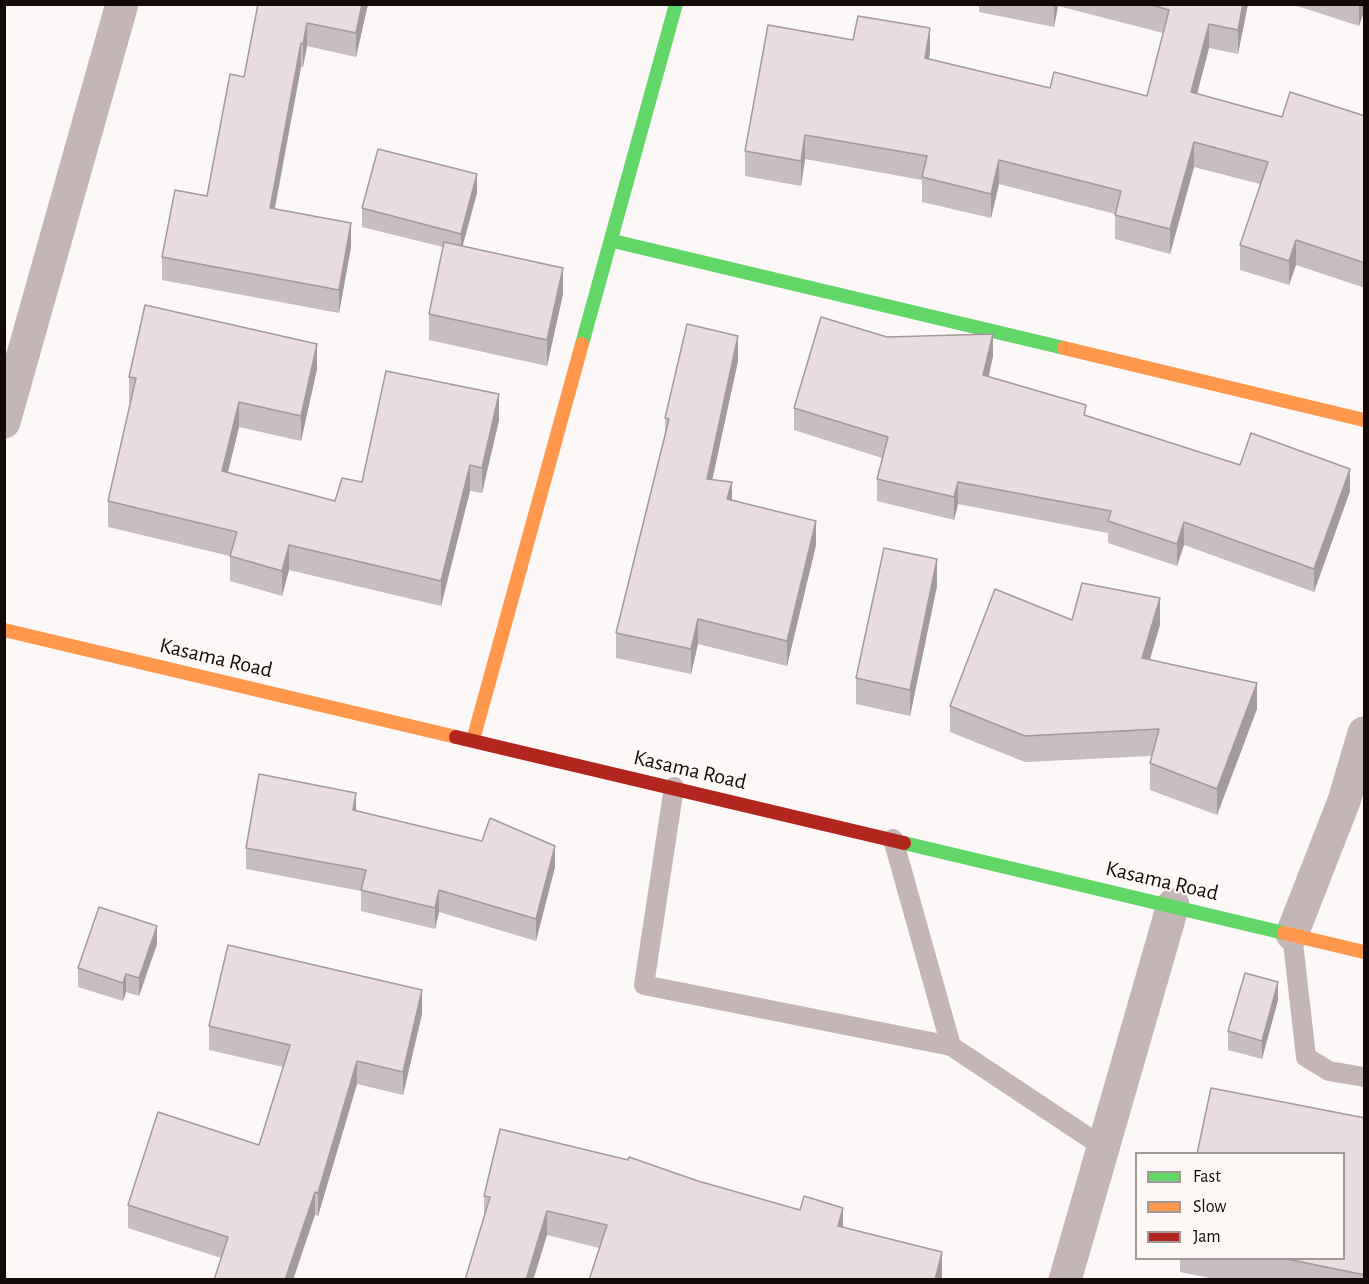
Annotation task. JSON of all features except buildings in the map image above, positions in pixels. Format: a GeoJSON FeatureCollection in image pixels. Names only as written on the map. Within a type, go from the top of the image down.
{"type":"FeatureCollection","features":[{"type":"Feature","properties":{"kind":"street"},"geometry":{"type":"LineString","coordinates":[[4,422],[122,4]]}},
{"type":"Feature","properties":{"kind":"street"},"geometry":{"type":"LineString","coordinates":[[472,740],[613,241],[676,4]]}},
{"type":"Feature","properties":{"kind":"street"},"geometry":{"type":"LineString","coordinates":[[613,241],[1365,420]]}},
{"type":"Feature","properties":{"kind":"street","name":"Kasama Road"},"geometry":{"type":"LineString","coordinates":[[4,630],[1365,952]]}},
{"type":"Feature","properties":{"kind":"street"},"geometry":{"type":"LineString","coordinates":[[1292,934],[1344,801],[1365,733]]}},
{"type":"Feature","properties":{"kind":"street"},"geometry":{"type":"LineString","coordinates":[[1065,1280],[1173,905]]}},
{"type":"Feature","properties":{"kind":"lane"},"geometry":{"type":"LineString","coordinates":[[674,787],[644,986],[951,1046],[1103,1147]]}},
{"type":"Feature","properties":{"kind":"lane"},"geometry":{"type":"LineString","coordinates":[[893,839],[951,1046]]}},
{"type":"Feature","properties":{"kind":"lane"},"geometry":{"type":"LineString","coordinates":[[1292,934],[1306,1057],[1329,1071],[1365,1077]]}},
{"type":"Feature","properties":{"kind":"traffic: fast"},"geometry":{"type":"LineString","coordinates":[[582,344],[676,4]]}},
{"type":"Feature","properties":{"kind":"traffic: fast"},"geometry":{"type":"LineString","coordinates":[[613,241],[1064,348]]}},
{"type":"Feature","properties":{"kind":"traffic: fast"},"geometry":{"type":"LineString","coordinates":[[904,843],[1284,933]]}},
{"type":"Feature","properties":{"kind":"traffic: slow"},"geometry":{"type":"LineString","coordinates":[[473,740],[582,344]]}},
{"type":"Feature","properties":{"kind":"traffic: slow"},"geometry":{"type":"LineString","coordinates":[[1064,348],[1364,420]]}},
{"type":"Feature","properties":{"kind":"traffic: slow"},"geometry":{"type":"LineString","coordinates":[[4,630],[456,737]]}},
{"type":"Feature","properties":{"kind":"traffic: slow"},"geometry":{"type":"LineString","coordinates":[[1284,933],[1364,952]]}},
{"type":"Feature","properties":{"kind":"traffic: jam"},"geometry":{"type":"LineString","coordinates":[[456,737],[904,843]]}}]}
